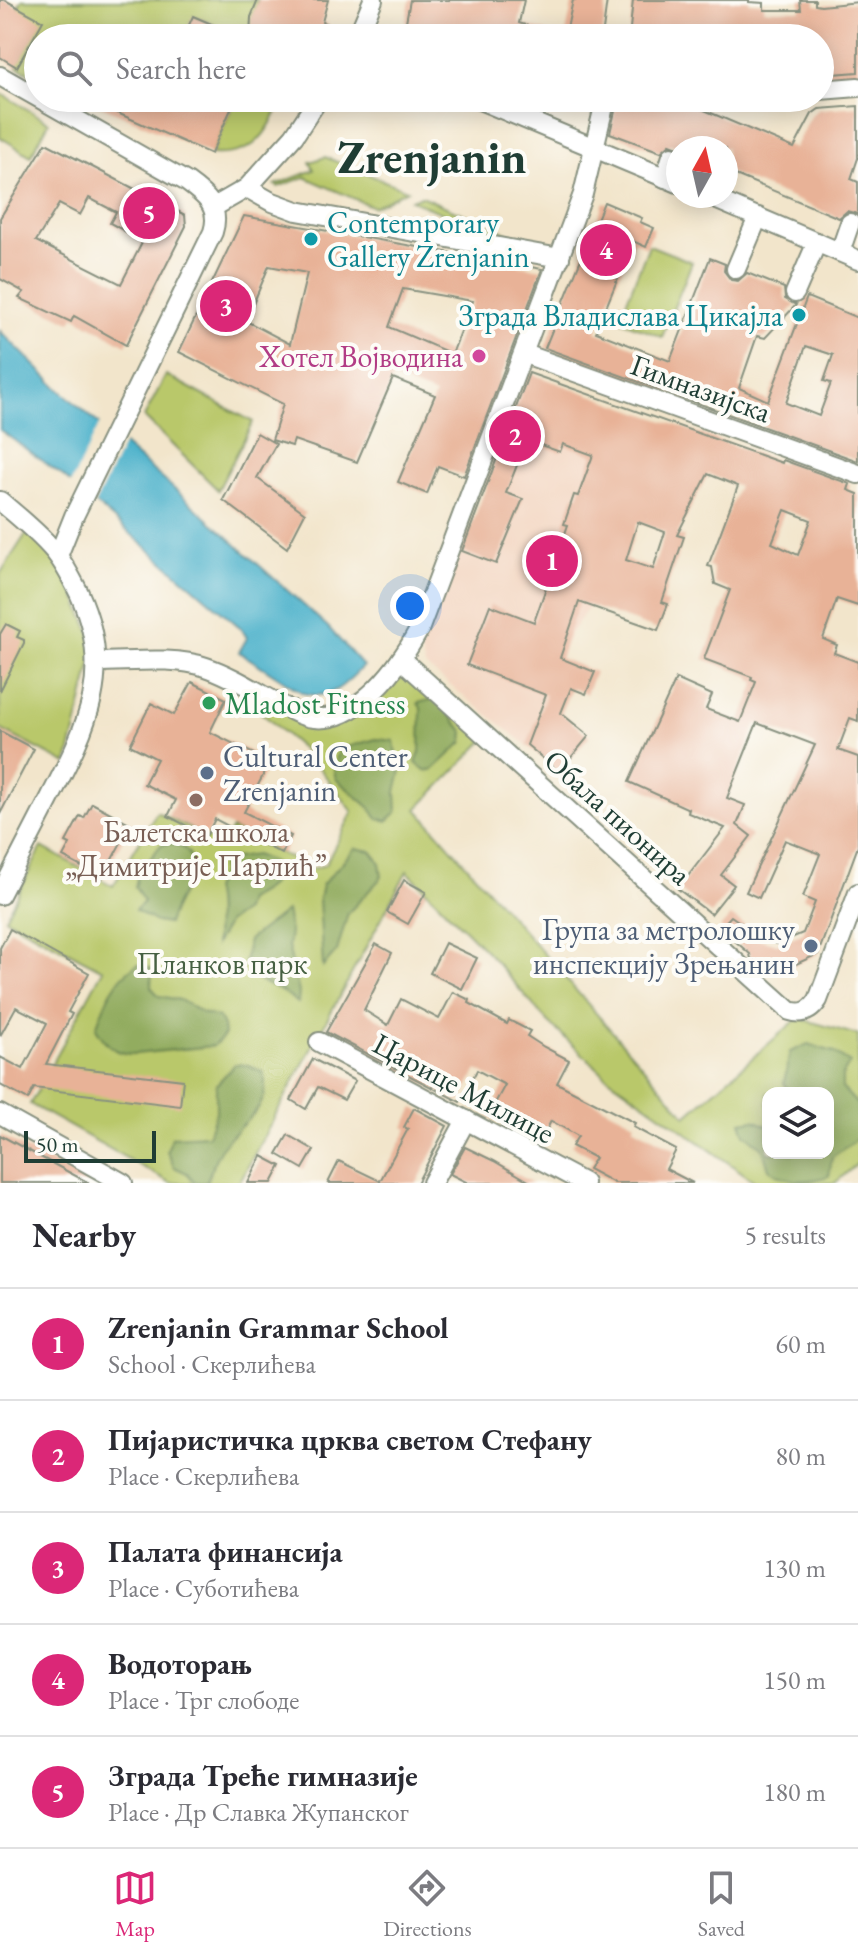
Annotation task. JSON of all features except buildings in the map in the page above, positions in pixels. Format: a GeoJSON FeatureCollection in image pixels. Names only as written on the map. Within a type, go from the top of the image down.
{"type":"FeatureCollection","features":[{"type":"Feature","properties":{"kind":"street"},"geometry":{"type":"LineString","coordinates":[[363,24],[373,0]]}},
{"type":"Feature","properties":{"kind":"street"},"geometry":{"type":"LineString","coordinates":[[0,76],[24,90]]}},
{"type":"Feature","properties":{"kind":"street"},"geometry":{"type":"LineString","coordinates":[[834,89],[858,87]]}},
{"type":"Feature","properties":{"kind":"street"},"geometry":{"type":"LineString","coordinates":[[58,556],[118,424],[213,232],[216,216],[214,207],[203,193],[187,182],[64,112]]}},
{"type":"Feature","properties":{"kind":"street"},"geometry":{"type":"LineString","coordinates":[[214,207],[247,188],[294,136],[310,112]]}},
{"type":"Feature","properties":{"kind":"street"},"geometry":{"type":"LineString","coordinates":[[507,112],[666,179]]}},
{"type":"Feature","properties":{"kind":"street"},"geometry":{"type":"LineString","coordinates":[[97,662],[197,664],[222,673],[302,715],[321,718],[347,712],[361,703],[401,659],[419,630],[583,194],[603,112]]}},
{"type":"Feature","properties":{"kind":"street"},"geometry":{"type":"LineString","coordinates":[[247,188],[297,211],[560,258]]}},
{"type":"Feature","properties":{"kind":"street"},"geometry":{"type":"LineString","coordinates":[[737,208],[858,260]]}},
{"type":"Feature","properties":{"kind":"street"},"geometry":{"type":"LineString","coordinates":[[736,269],[758,217]]}},
{"type":"Feature","properties":{"kind":"street"},"geometry":{"type":"LineString","coordinates":[[840,252],[850,223]]}},
{"type":"Feature","properties":{"kind":"street"},"geometry":{"type":"LineString","coordinates":[[795,293],[817,242]]}},
{"type":"Feature","properties":{"kind":"street","name":"Гимназијска"},"geometry":{"type":"LineString","coordinates":[[525,354],[858,474]]}},
{"type":"Feature","properties":{"kind":"street"},"geometry":{"type":"LineString","coordinates":[[0,501],[58,556],[87,611],[97,662],[92,699],[80,736],[0,895]]}},
{"type":"Feature","properties":{"kind":"street","name":"Обала пионира"},"geometry":{"type":"LineString","coordinates":[[401,659],[790,1011],[799,1014],[814,1007],[858,893]]}},
{"type":"Feature","properties":{"kind":"street","name":"Царице Милице"},"geometry":{"type":"LineString","coordinates":[[319,1042],[584,1183]]}},
{"type":"Feature","properties":{"kind":"street"},"geometry":{"type":"LineString","coordinates":[[0,1114],[123,1183]]}},
{"type":"Feature","properties":{"kind":"street"},"geometry":{"type":"LineString","coordinates":[[432,1183],[466,1120]]}},
{"type":"Feature","properties":{"kind":"shaded area"},"geometry":{"type":"Polygon","coordinates":[[[527,372],[654,418],[589,607],[569,635],[527,745],[425,666],[419,644],[456,548],[496,564],[523,500],[483,483],[527,372]]]}},
{"type":"Feature","properties":{"kind":"green space"},"geometry":{"type":"Polygon","coordinates":[[[22,0],[258,0],[251,20],[253,24],[212,24],[194,16],[190,24],[24,24],[24,70],[17,67],[18,7],[22,0]]]}},
{"type":"Feature","properties":{"kind":"green space"},"geometry":{"type":"Polygon","coordinates":[[[0,93],[24,107],[24,112],[32,112],[49,122],[31,156],[0,137],[0,93]]]}},
{"type":"Feature","properties":{"kind":"green space"},"geometry":{"type":"Polygon","coordinates":[[[230,112],[276,112],[265,132],[249,147],[239,152],[211,154],[230,112]]]}},
{"type":"Feature","properties":{"kind":"green space"},"geometry":{"type":"Polygon","coordinates":[[[325,157],[407,190],[373,207],[305,177],[278,187],[275,185],[314,170],[310,162],[325,157]]]}},
{"type":"Feature","properties":{"kind":"green space"},"geometry":{"type":"Polygon","coordinates":[[[421,196],[521,239],[513,243],[411,200],[421,196]]]}},
{"type":"Feature","properties":{"kind":"green space"},"geometry":{"type":"Polygon","coordinates":[[[649,245],[692,262],[662,337],[619,320],[649,245]]]}},
{"type":"Feature","properties":{"kind":"green space"},"geometry":{"type":"Polygon","coordinates":[[[166,375],[253,422],[218,490],[144,417],[166,375]]]}},
{"type":"Feature","properties":{"kind":"green space"},"geometry":{"type":"Polygon","coordinates":[[[28,531],[58,556],[96,645],[67,764],[0,729],[0,574],[28,531]]]}},
{"type":"Feature","properties":{"kind":"green space","name":"Планков парк"},"geometry":{"type":"Polygon","coordinates":[[[401,659],[488,737],[417,809],[686,1116],[798,1018],[858,1035],[858,1163],[835,1183],[757,1183],[606,1076],[547,1021],[490,955],[407,871],[239,1183],[171,1183],[30,1104],[103,970],[5,918],[42,847],[113,886],[157,812],[220,844],[232,829],[312,869],[325,865],[353,812],[310,756],[256,708],[330,717],[401,659]]]}},
{"type":"Feature","properties":{"kind":"green space"},"geometry":{"type":"Polygon","coordinates":[[[438,700],[464,732],[463,742],[432,771],[416,763],[420,752],[421,708],[418,703],[438,700]]]}},
{"type":"Feature","properties":{"kind":"green space"},"geometry":{"type":"Polygon","coordinates":[[[376,739],[394,741],[397,761],[402,766],[396,792],[397,812],[387,821],[377,818],[370,808],[336,779],[334,771],[339,749],[376,739]]]}},
{"type":"Feature","properties":{"kind":"green space"},"geometry":{"type":"Polygon","coordinates":[[[169,843],[183,847],[190,855],[191,865],[189,877],[168,924],[156,922],[135,910],[144,902],[135,887],[138,874],[161,845],[169,843]]]}},
{"type":"Feature","properties":{"kind":"green space"},"geometry":{"type":"Polygon","coordinates":[[[355,848],[371,851],[380,863],[382,877],[348,913],[337,951],[323,967],[319,899],[322,885],[355,848]]]}},
{"type":"Feature","properties":{"kind":"green space"},"geometry":{"type":"Polygon","coordinates":[[[255,855],[273,862],[278,869],[274,880],[247,900],[244,911],[228,922],[215,945],[213,889],[221,873],[222,860],[255,855]]]}},
{"type":"Feature","properties":{"kind":"green space"},"geometry":{"type":"Polygon","coordinates":[[[286,911],[290,932],[288,946],[299,992],[298,1003],[259,981],[244,965],[248,940],[286,911]]]}},
{"type":"Feature","properties":{"kind":"green space"},"geometry":{"type":"Polygon","coordinates":[[[138,964],[152,969],[151,987],[159,996],[180,1000],[202,1013],[219,1018],[224,1036],[213,1046],[135,1054],[111,1047],[96,1028],[116,984],[138,964]]]}},
{"type":"Feature","properties":{"kind":"green space"},"geometry":{"type":"Polygon","coordinates":[[[808,1044],[833,1052],[850,1063],[842,1076],[842,1088],[858,1105],[858,1138],[834,1156],[834,1087],[786,1087],[784,1083],[790,1052],[808,1044]]]}},
{"type":"Feature","properties":{"kind":"green space"},"geometry":{"type":"Polygon","coordinates":[[[235,1064],[249,1065],[263,1072],[264,1096],[260,1106],[220,1151],[206,1183],[195,1183],[187,1173],[174,1167],[167,1151],[172,1137],[208,1135],[216,1112],[216,1085],[235,1064]]]}},
{"type":"Feature","properties":{"kind":"green space"},"geometry":{"type":"Polygon","coordinates":[[[754,1120],[762,1123],[762,1147],[745,1134],[741,1122],[754,1120]]]}},
{"type":"Feature","properties":{"kind":"green space"},"geometry":{"type":"Polygon","coordinates":[[[766,1159],[832,1159],[829,1176],[813,1180],[783,1177],[769,1169],[766,1159]]]}},
{"type":"Feature","properties":{"kind":"water"},"geometry":{"type":"Polygon","coordinates":[[[0,331],[61,391],[328,627],[363,666],[337,689],[313,695],[303,693],[239,652],[247,638],[241,628],[63,476],[0,430],[0,331]]]}},
{"type":"Feature","properties":{"kind":"pier"},"geometry":{"type":"Polygon","coordinates":[[[101,421],[125,441],[93,508],[69,487],[101,421]]]}},
{"type":"Feature","properties":{"kind":"place","name":"Зграда Треће гимназије"},"geometry":{"type":"Point","coordinates":[149,213]}},
{"type":"Feature","properties":{"kind":"place","name":"Contemporary Gallery Zrenjanin"},"geometry":{"type":"Point","coordinates":[311,239]}},
{"type":"Feature","properties":{"kind":"place","name":"Водоторањ"},"geometry":{"type":"Point","coordinates":[606,250]}},
{"type":"Feature","properties":{"kind":"place","name":"Палата финансија"},"geometry":{"type":"Point","coordinates":[226,306]}},
{"type":"Feature","properties":{"kind":"place","name":"Зграда Владислава Цикајла"},"geometry":{"type":"Point","coordinates":[799,315]}},
{"type":"Feature","properties":{"kind":"place","name":"Хотел Војводина"},"geometry":{"type":"Point","coordinates":[479,356]}},
{"type":"Feature","properties":{"kind":"place","name":"Пијаристичка црква светом Стефану"},"geometry":{"type":"Point","coordinates":[515,436]}},
{"type":"Feature","properties":{"kind":"place","name":"Zrenjanin Grammar School"},"geometry":{"type":"Point","coordinates":[552,561]}},
{"type":"Feature","properties":{"kind":"place","name":"Mladost Fitness"},"geometry":{"type":"Point","coordinates":[209,703]}},
{"type":"Feature","properties":{"kind":"place","name":"Cultural Center Zrenjanin"},"geometry":{"type":"Point","coordinates":[207,773]}},
{"type":"Feature","properties":{"kind":"place","name":"Балетска школа „Димитрије Парлић”"},"geometry":{"type":"Point","coordinates":[196,800]}},
{"type":"Feature","properties":{"kind":"place","name":"Група за метролошку инспекцију Зрењанин"},"geometry":{"type":"Point","coordinates":[811,946]}},
{"type":"Feature","properties":{"kind":"district","name":"Zrenjanin"},"geometry":{"type":"Point","coordinates":[432,157]}}]}
